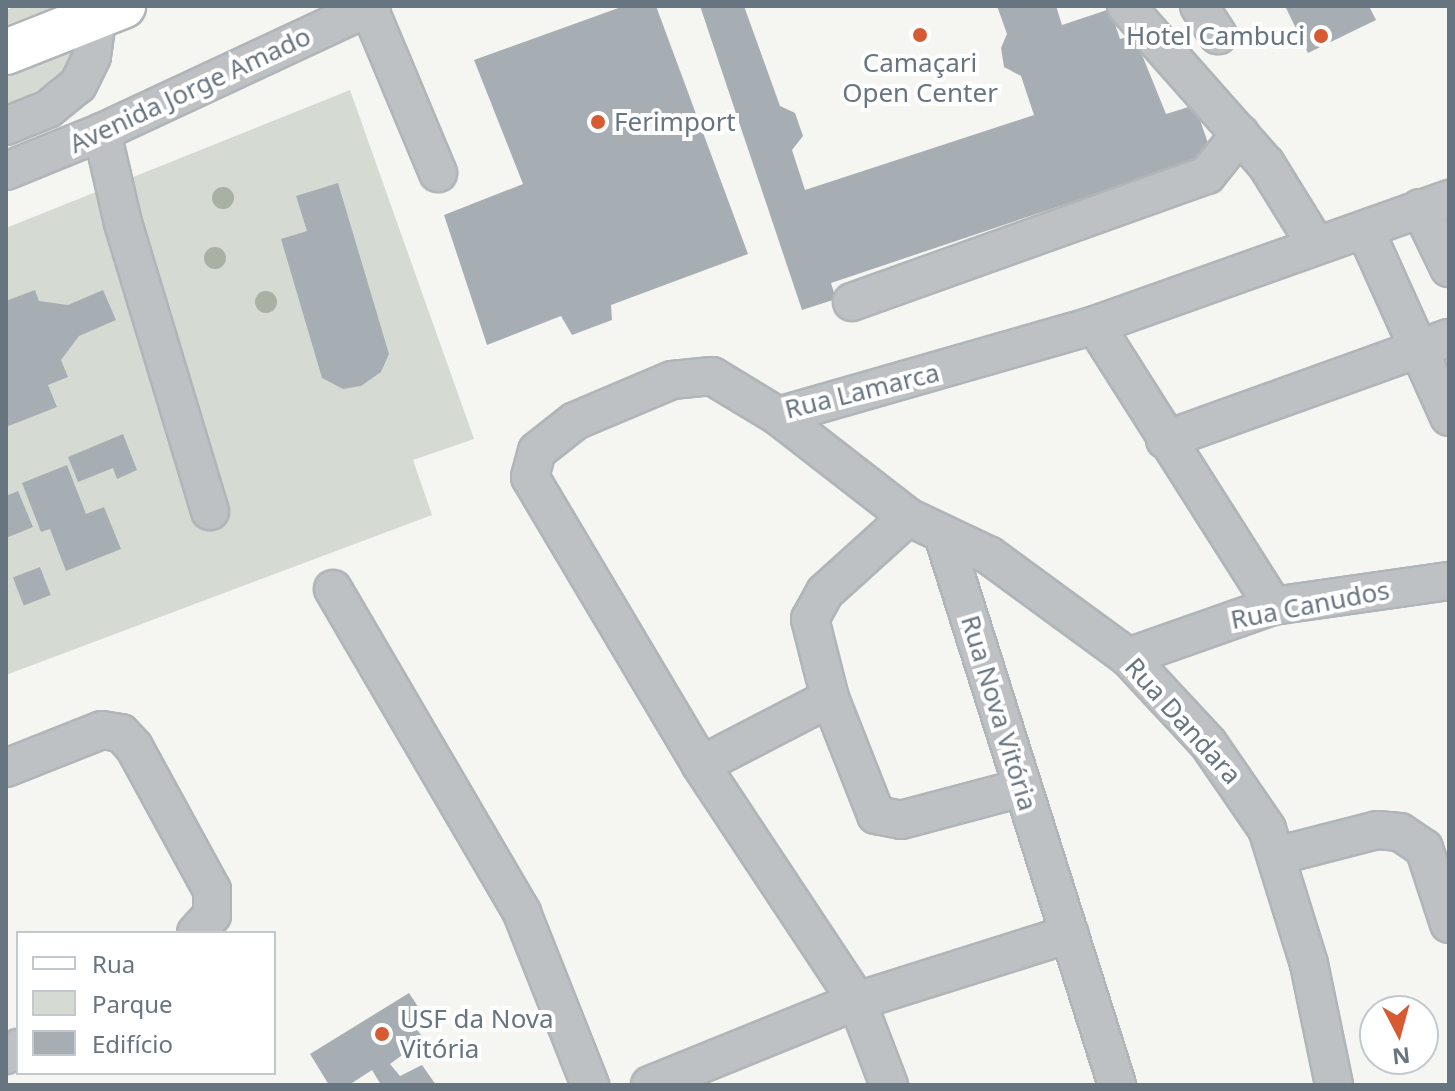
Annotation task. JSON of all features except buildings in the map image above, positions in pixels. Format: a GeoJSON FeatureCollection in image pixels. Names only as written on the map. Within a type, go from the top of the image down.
{"type":"FeatureCollection","features":[{"type":"Feature","properties":{"kind":"main road","name":"Avenida Jorge Amado"},"geometry":{"type":"LineString","coordinates":[[6,52],[103,8]]}},
{"type":"Feature","properties":{"kind":"street"},"geometry":{"type":"LineString","coordinates":[[1126,6],[1266,164],[1316,245]]}},
{"type":"Feature","properties":{"kind":"street"},"geometry":{"type":"LineString","coordinates":[[371,7],[438,173]]}},
{"type":"Feature","properties":{"kind":"street","name":"Avenida Jorge Amado"},"geometry":{"type":"LineString","coordinates":[[6,171],[102,132],[371,7]]}},
{"type":"Feature","properties":{"kind":"street","name":"Avenida Jorge Amado"},"geometry":{"type":"LineString","coordinates":[[6,126],[48,109],[78,85],[92,56],[103,8]]}},
{"type":"Feature","properties":{"kind":"street"},"geometry":{"type":"LineString","coordinates":[[102,132],[123,223],[210,511]]}},
{"type":"Feature","properties":{"kind":"street"},"geometry":{"type":"LineString","coordinates":[[852,302],[1207,175],[1240,134]]}},
{"type":"Feature","properties":{"kind":"street"},"geometry":{"type":"LineString","coordinates":[[1435,203],[1449,268]]}},
{"type":"Feature","properties":{"kind":"street","name":"Rua Lamarca"},"geometry":{"type":"LineString","coordinates":[[889,1085],[857,1001],[701,765],[530,477],[532,459],[551,437],[575,421],[695,374],[734,386],[778,416],[1095,325],[1435,203]]}},
{"type":"Feature","properties":{"kind":"street"},"geometry":{"type":"LineString","coordinates":[[1365,230],[1434,343],[1449,417]]}},
{"type":"Feature","properties":{"kind":"street"},"geometry":{"type":"LineString","coordinates":[[1095,325],[1165,440],[1273,606]]}},
{"type":"Feature","properties":{"kind":"street"},"geometry":{"type":"LineString","coordinates":[[1165,440],[1434,343]]}},
{"type":"Feature","properties":{"kind":"street"},"geometry":{"type":"LineString","coordinates":[[778,416],[908,517],[943,535]]}},
{"type":"Feature","properties":{"kind":"street"},"geometry":{"type":"LineString","coordinates":[[908,517],[812,608],[812,635],[830,698],[876,815],[883,819],[914,817],[1021,788]]}},
{"type":"Feature","properties":{"kind":"street","name":"Rua Dandara"},"geometry":{"type":"LineString","coordinates":[[943,535],[990,556],[1128,657],[1241,784],[1267,829],[1276,856],[1309,964],[1334,1085]]}},
{"type":"Feature","properties":{"kind":"street","name":"Rua Nova Vitória"},"geometry":{"type":"LineString","coordinates":[[943,535],[1117,1085]]}},
{"type":"Feature","properties":{"kind":"street","name":"Rua Canudos"},"geometry":{"type":"LineString","coordinates":[[1128,657],[1273,606],[1449,581]]}},
{"type":"Feature","properties":{"kind":"street"},"geometry":{"type":"LineString","coordinates":[[333,589],[522,913],[590,1085]]}},
{"type":"Feature","properties":{"kind":"street"},"geometry":{"type":"LineString","coordinates":[[701,765],[830,698]]}},
{"type":"Feature","properties":{"kind":"street"},"geometry":{"type":"LineString","coordinates":[[6,768],[102,730],[121,733],[134,747],[212,890],[212,915],[198,931]]}},
{"type":"Feature","properties":{"kind":"street"},"geometry":{"type":"LineString","coordinates":[[1276,856],[1377,830],[1400,832],[1424,848],[1449,924]]}},
{"type":"Feature","properties":{"kind":"street"},"geometry":{"type":"LineString","coordinates":[[650,1085],[857,1001],[1070,934]]}},
{"type":"Feature","properties":{"kind":"green space"},"geometry":{"type":"Polygon","coordinates":[[[17,6],[54,7],[6,25],[6,10],[17,6]]]}},
{"type":"Feature","properties":{"kind":"green space"},"geometry":{"type":"Polygon","coordinates":[[[70,46],[75,53],[70,65],[53,82],[6,107],[6,67],[70,46]]]}},
{"type":"Feature","properties":{"kind":"green space"},"geometry":{"type":"Polygon","coordinates":[[[350,90],[474,439],[413,460],[432,515],[6,675],[6,228],[350,90]]]}},
{"type":"Feature","properties":{"kind":"place","name":"Camaçari Open Center"},"geometry":{"type":"Point","coordinates":[920,35]}},
{"type":"Feature","properties":{"kind":"place","name":"Hotel Cambuci"},"geometry":{"type":"Point","coordinates":[1321,36]}},
{"type":"Feature","properties":{"kind":"place","name":"Ferimport"},"geometry":{"type":"Point","coordinates":[598,122]}},
{"type":"Feature","properties":{"kind":"place","name":"USF da Nova Vitória"},"geometry":{"type":"Point","coordinates":[382,1034]}}]}
